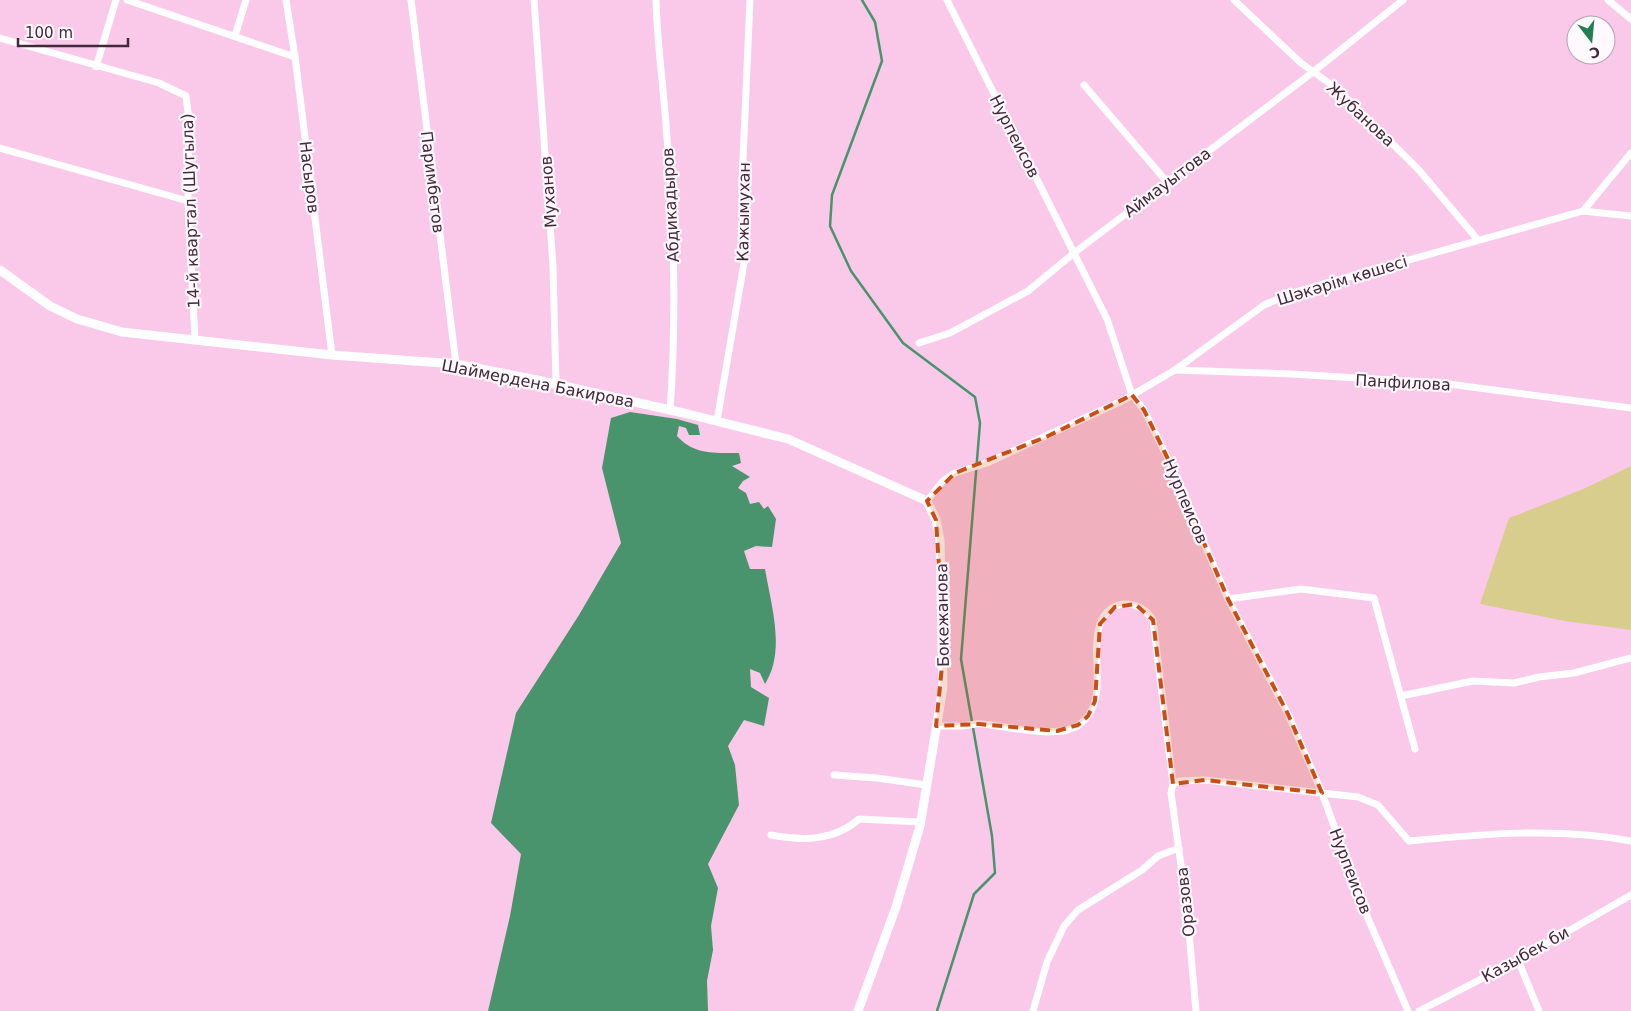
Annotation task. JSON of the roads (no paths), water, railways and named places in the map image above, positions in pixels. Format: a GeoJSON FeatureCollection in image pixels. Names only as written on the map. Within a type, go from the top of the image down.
{"type":"FeatureCollection","features":[{"type":"Feature","properties":{"kind":"street"},"geometry":{"type":"LineString","coordinates":[[96,67],[116,0]]}},
{"type":"Feature","properties":{"kind":"street"},"geometry":{"type":"LineString","coordinates":[[128,0],[295,56]]}},
{"type":"Feature","properties":{"kind":"street"},"geometry":{"type":"LineString","coordinates":[[235,36],[246,0]]}},
{"type":"Feature","properties":{"kind":"street","name":"Насыров"},"geometry":{"type":"LineString","coordinates":[[286,0],[295,56],[332,355]]}},
{"type":"Feature","properties":{"kind":"street","name":"Паримбетов"},"geometry":{"type":"LineString","coordinates":[[411,0],[456,364]]}},
{"type":"Feature","properties":{"kind":"street","name":"Муханов"},"geometry":{"type":"LineString","coordinates":[[534,0],[553,266],[556,384]]}},
{"type":"Feature","properties":{"kind":"street","name":"Абдикадыров"},"geometry":{"type":"LineString","coordinates":[[656,0],[656,34],[666,125],[673,258],[673,364],[670,410]]}},
{"type":"Feature","properties":{"kind":"street","name":"Кажымухан"},"geometry":{"type":"LineString","coordinates":[[717,421],[744,263],[742,182],[750,0]]}},
{"type":"Feature","properties":{"kind":"street","name":"Нурпеисов"},"geometry":{"type":"LineString","coordinates":[[948,0],[1107,320],[1132,395],[1144,410],[1168,459],[1228,599],[1288,714],[1322,793],[1367,916],[1408,1011]]}},
{"type":"Feature","properties":{"kind":"street","name":"Жубанова"},"geometry":{"type":"LineString","coordinates":[[1234,0],[1313,72],[1336,88],[1418,169],[1478,240]]}},
{"type":"Feature","properties":{"kind":"street","name":"Аймауытова"},"geometry":{"type":"LineString","coordinates":[[919,343],[950,333],[1028,292],[1074,252],[1313,72],[1403,0]]}},
{"type":"Feature","properties":{"kind":"street"},"geometry":{"type":"LineString","coordinates":[[1608,0],[1631,19]]}},
{"type":"Feature","properties":{"kind":"street","name":"14-й квартал (Шугыла)"},"geometry":{"type":"LineString","coordinates":[[0,38],[96,67],[159,83],[186,96],[189,120],[188,201],[195,340]]}},
{"type":"Feature","properties":{"kind":"street"},"geometry":{"type":"LineString","coordinates":[[1084,85],[1167,182]]}},
{"type":"Feature","properties":{"kind":"street"},"geometry":{"type":"LineString","coordinates":[[0,148],[188,201]]}},
{"type":"Feature","properties":{"kind":"street"},"geometry":{"type":"LineString","coordinates":[[1583,211],[1631,153]]}},
{"type":"Feature","properties":{"kind":"street","name":"Шәкәрім көшесі"},"geometry":{"type":"LineString","coordinates":[[927,501],[943,481],[955,473],[987,463],[1132,395],[1175,370],[1264,305],[1287,295],[1583,211],[1631,216]]}},
{"type":"Feature","properties":{"kind":"street","name":"Шаймердена Бакирова"},"geometry":{"type":"LineString","coordinates":[[0,270],[50,306],[77,319],[122,332],[332,355],[456,364],[556,384],[788,439],[927,501]]}},
{"type":"Feature","properties":{"kind":"street","name":"Панфилова"},"geometry":{"type":"LineString","coordinates":[[1175,370],[1292,374],[1441,383],[1631,408]]}},
{"type":"Feature","properties":{"kind":"street","name":"Бокежанова"},"geometry":{"type":"LineString","coordinates":[[858,1011],[896,907],[920,822],[943,687],[940,540],[936,520],[927,501]]}},
{"type":"Feature","properties":{"kind":"street"},"geometry":{"type":"LineString","coordinates":[[1228,599],[1301,589],[1374,598],[1416,749]]}},
{"type":"Feature","properties":{"kind":"street"},"geometry":{"type":"LineString","coordinates":[[936,726],[980,724],[1018,729],[1057,731],[1078,725],[1088,716],[1095,701],[1098,686],[1098,638],[1100,624],[1106,613],[1115,607],[1135,604],[1146,610],[1152,620],[1173,784],[1180,781],[1205,780],[1358,797],[1378,805],[1410,842],[1525,834],[1609,837],[1631,841]]}},
{"type":"Feature","properties":{"kind":"street"},"geometry":{"type":"LineString","coordinates":[[1401,696],[1473,681],[1514,683],[1574,673],[1631,658]]}},
{"type":"Feature","properties":{"kind":"street"},"geometry":{"type":"LineString","coordinates":[[834,775],[877,778],[926,785]]}},
{"type":"Feature","properties":{"kind":"street","name":"Оразова"},"geometry":{"type":"LineString","coordinates":[[1173,784],[1171,793],[1179,848],[1196,1011]]}},
{"type":"Feature","properties":{"kind":"street"},"geometry":{"type":"LineString","coordinates":[[771,835],[794,840],[831,836],[848,829],[859,819],[920,822]]}},
{"type":"Feature","properties":{"kind":"street"},"geometry":{"type":"LineString","coordinates":[[1033,1011],[1047,962],[1064,926],[1078,910],[1142,870],[1158,856],[1179,848]]}},
{"type":"Feature","properties":{"kind":"street","name":"Казыбек би"},"geometry":{"type":"LineString","coordinates":[[1419,1011],[1518,960],[1631,896]]}},
{"type":"Feature","properties":{"kind":"street"},"geometry":{"type":"LineString","coordinates":[[1518,960],[1539,1011]]}},
{"type":"Feature","properties":{"kind":"waterway"},"geometry":{"type":"LineString","coordinates":[[862,0],[875,22],[882,61],[832,195],[830,226],[851,271],[903,343],[975,397],[980,423],[961,659],[992,836],[995,873],[974,894],[937,1011]]}}]}
